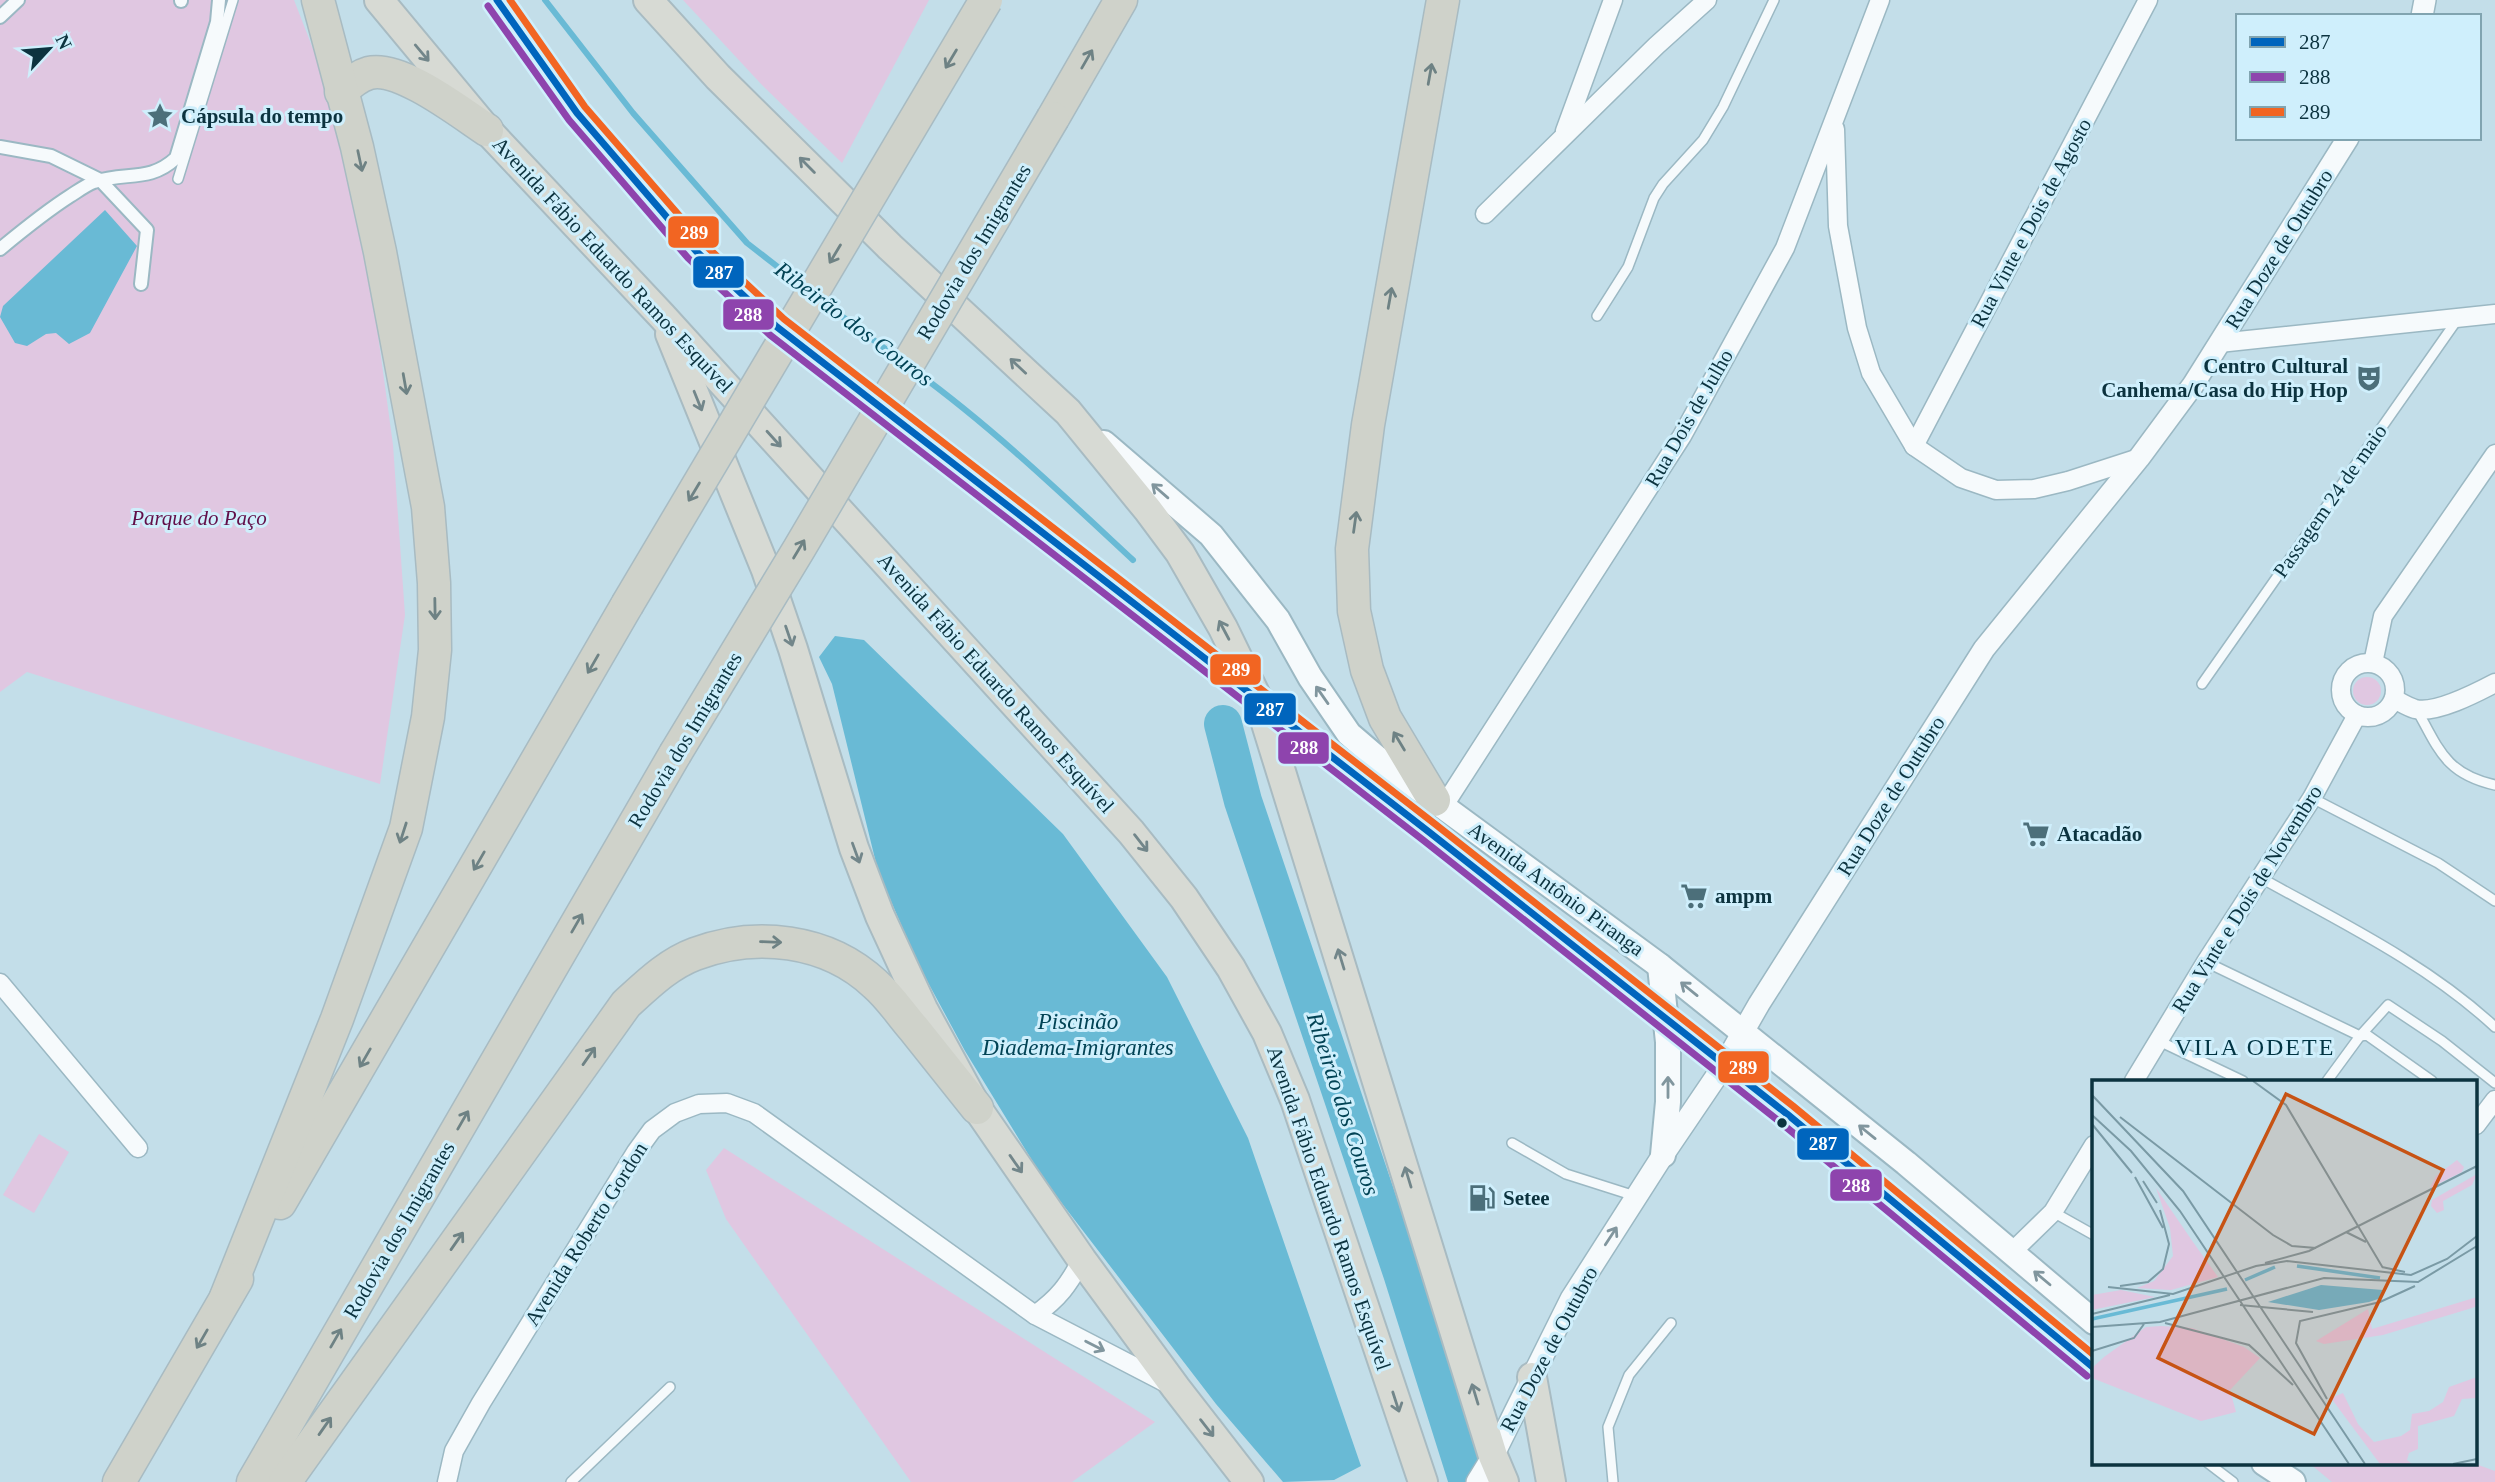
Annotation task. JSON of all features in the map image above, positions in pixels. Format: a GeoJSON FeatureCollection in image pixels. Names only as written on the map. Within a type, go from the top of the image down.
{"type":"FeatureCollection","features":[{"type":"Feature","properties":{"kind":"highway"},"geometry":{"type":"LineString","coordinates":[[226,1297],[337,1019],[406,828],[428,717],[435,650],[434,583],[428,507],[380,252],[357,147],[318,0]]}},
{"type":"Feature","properties":{"kind":"highway","name":"Avenida Fábio Eduardo Ramos Esquível"},"geometry":{"type":"LineString","coordinates":[[379,0],[487,130],[663,316],[1131,831],[1184,898],[1231,968],[1267,1033],[1295,1100],[1423,1482]]}},
{"type":"Feature","properties":{"kind":"highway"},"geometry":{"type":"LineString","coordinates":[[648,0],[718,77],[891,247],[1068,412],[1180,553],[1223,628],[1261,704],[1490,1472]]}},
{"type":"Feature","properties":{"kind":"highway"},"geometry":{"type":"LineString","coordinates":[[119,1482],[627,605],[986,0]]}},
{"type":"Feature","properties":{"kind":"highway","name":"Rodovia dos Imigrantes"},"geometry":{"type":"LineString","coordinates":[[253,1482],[675,754],[799,550],[1121,0]]}},
{"type":"Feature","properties":{"kind":"highway"},"geometry":{"type":"LineString","coordinates":[[1438,803],[1385,718],[1367,670],[1354,611],[1352,549],[1368,425],[1443,0]]}},
{"type":"Feature","properties":{"kind":"highway"},"geometry":{"type":"LineString","coordinates":[[341,92],[350,82],[370,73],[390,75],[429,91],[487,130]]}},
{"type":"Feature","properties":{"kind":"highway"},"geometry":{"type":"LineString","coordinates":[[663,316],[766,570],[854,848],[880,916],[923,1009],[977,1108]]}},
{"type":"Feature","properties":{"kind":"highway"},"geometry":{"type":"LineString","coordinates":[[285,1482],[626,1004],[659,974],[693,954],[732,943],[774,940],[815,948],[847,963],[875,984],[977,1108],[1082,1260],[1249,1482]]}},
{"type":"Feature","properties":{"kind":"highway"},"geometry":{"type":"LineString","coordinates":[[1532,1377],[1551,1482]]}},
{"type":"Feature","properties":{"kind":"main road","name":"Avenida Antônio Piranga"},"geometry":{"type":"LineString","coordinates":[[1068,412],[1211,535],[1278,620],[1310,677],[1349,734],[1377,758],[1660,965],[1906,1163],[2092,1320]]}},
{"type":"Feature","properties":{"kind":"main road"},"geometry":{"type":"LineString","coordinates":[[1660,965],[1668,1042],[1668,1102],[1662,1155]]}},
{"type":"Feature","properties":{"kind":"main road"},"geometry":{"type":"LineString","coordinates":[[2265,1464],[2293,1482]]}},
{"type":"Feature","properties":{"kind":"street"},"geometry":{"type":"LineString","coordinates":[[0,17],[18,0]]}},
{"type":"Feature","properties":{"kind":"street"},"geometry":{"type":"LineString","coordinates":[[0,249],[42,214],[91,183],[118,176],[150,174],[164,169],[176,158],[217,22],[219,0]]}},
{"type":"Feature","properties":{"kind":"street"},"geometry":{"type":"LineString","coordinates":[[1562,138],[1614,0]]}},
{"type":"Feature","properties":{"kind":"street"},"geometry":{"type":"LineString","coordinates":[[1485,215],[1656,46],[1707,0]]}},
{"type":"Feature","properties":{"kind":"street","name":"Rua Dois de Julho"},"geometry":{"type":"LineString","coordinates":[[1438,803],[1682,436],[1785,248],[1880,0]]}},
{"type":"Feature","properties":{"kind":"street","name":"Rua Vinte e Dois de Agosto"},"geometry":{"type":"LineString","coordinates":[[1914,446],[2148,0]]}},
{"type":"Feature","properties":{"kind":"street"},"geometry":{"type":"LineString","coordinates":[[1835,118],[1838,226],[1846,281],[1857,328],[1871,373],[1914,446],[1961,478],[1996,490],[2034,489],[2139,458]]}},
{"type":"Feature","properties":{"kind":"street","name":"Rua Doze de Outubro"},"geometry":{"type":"LineString","coordinates":[[1490,1472],[1532,1377],[1571,1299],[1662,1155],[1724,1065],[1742,1032],[1984,649],[2139,458],[2193,386],[2347,140]]}},
{"type":"Feature","properties":{"kind":"street"},"geometry":{"type":"LineString","coordinates":[[0,147],[51,156],[100,180],[147,230],[141,284]]}},
{"type":"Feature","properties":{"kind":"street"},"geometry":{"type":"LineString","coordinates":[[2219,343],[2495,314]]}},
{"type":"Feature","properties":{"kind":"street"},"geometry":{"type":"LineString","coordinates":[[2373,663],[2384,616],[2495,454]]}},
{"type":"Feature","properties":{"kind":"street"},"geometry":{"type":"LineString","coordinates":[[2373,663],[2389,672],[2394,680],[2394,699],[2383,713],[2366,717],[2357,715],[2344,703],[2342,686],[2349,671],[2356,666],[2373,663]]}},
{"type":"Feature","properties":{"kind":"street"},"geometry":{"type":"LineString","coordinates":[[2394,699],[2417,710],[2455,702],[2495,683]]}},
{"type":"Feature","properties":{"kind":"street","name":"Rua Vinte e Dois de Novembro"},"geometry":{"type":"LineString","coordinates":[[2135,1080],[2206,962],[2312,798],[2357,715]]}},
{"type":"Feature","properties":{"kind":"street"},"geometry":{"type":"LineString","coordinates":[[0,984],[138,1149]]}},
{"type":"Feature","properties":{"kind":"street"},"geometry":{"type":"LineString","coordinates":[[2478,1118],[2495,1100]]}},
{"type":"Feature","properties":{"kind":"street","name":"Avenida Roberto Gordon"},"geometry":{"type":"LineString","coordinates":[[447,1482],[454,1451],[481,1403],[636,1152],[652,1130],[675,1113],[699,1104],[727,1103],[754,1113],[1035,1315],[1176,1388]]}},
{"type":"Feature","properties":{"kind":"street"},"geometry":{"type":"LineString","coordinates":[[2012,1252],[2053,1212],[2092,1148]]}},
{"type":"Feature","properties":{"kind":"street"},"geometry":{"type":"LineString","coordinates":[[1035,1315],[1059,1296],[1082,1260]]}},
{"type":"Feature","properties":{"kind":"lane"},"geometry":{"type":"LineString","coordinates":[[178,179],[233,0]]}},
{"type":"Feature","properties":{"kind":"lane"},"geometry":{"type":"LineString","coordinates":[[497,0],[577,113],[696,251],[768,319],[1429,832],[1826,1145],[2092,1366]]}},
{"type":"Feature","properties":{"kind":"lane"},"geometry":{"type":"LineString","coordinates":[[1597,316],[1628,267],[1654,198],[1663,184],[1703,141],[1723,107],[1774,0]]}},
{"type":"Feature","properties":{"kind":"lane","name":"Passagem 24 de maio"},"geometry":{"type":"LineString","coordinates":[[2203,684],[2458,318]]}},
{"type":"Feature","properties":{"kind":"lane"},"geometry":{"type":"LineString","coordinates":[[2417,710],[2438,749],[2454,768],[2470,779],[2495,785]]}},
{"type":"Feature","properties":{"kind":"lane"},"geometry":{"type":"LineString","coordinates":[[2312,798],[2438,863],[2495,901]]}},
{"type":"Feature","properties":{"kind":"lane"},"geometry":{"type":"LineString","coordinates":[[2262,878],[2404,957],[2467,1002],[2495,1027]]}},
{"type":"Feature","properties":{"kind":"lane"},"geometry":{"type":"LineString","coordinates":[[2206,962],[2360,1036],[2367,1035],[2431,1080]]}},
{"type":"Feature","properties":{"kind":"lane"},"geometry":{"type":"LineString","coordinates":[[2328,1080],[2360,1036],[2388,1005],[2442,1041],[2495,1083]]}},
{"type":"Feature","properties":{"kind":"lane"},"geometry":{"type":"LineString","coordinates":[[2159,1041],[2241,1080]]}},
{"type":"Feature","properties":{"kind":"lane"},"geometry":{"type":"LineString","coordinates":[[1512,1143],[1566,1174],[1636,1197]]}},
{"type":"Feature","properties":{"kind":"lane"},"geometry":{"type":"LineString","coordinates":[[2053,1212],[2092,1234]]}},
{"type":"Feature","properties":{"kind":"lane"},"geometry":{"type":"LineString","coordinates":[[1613,1482],[1608,1427],[1629,1375],[1671,1323]]}},
{"type":"Feature","properties":{"kind":"lane"},"geometry":{"type":"LineString","coordinates":[[571,1482],[670,1387]]}},
{"type":"Feature","properties":{"kind":"lane"},"geometry":{"type":"LineString","coordinates":[[2209,1464],[2232,1482]]}},
{"type":"Feature","properties":{"kind":"green space","name":"Parque do Paço"},"geometry":{"type":"Polygon","coordinates":[[[0,0],[294,0],[353,152],[393,445],[405,615],[380,784],[27,672],[0,692],[0,0]]]}},
{"type":"Feature","properties":{"kind":"green space"},"geometry":{"type":"Polygon","coordinates":[[[683,0],[929,0],[842,163],[762,85],[683,0]]]}},
{"type":"Feature","properties":{"kind":"green space"},"geometry":{"type":"Polygon","coordinates":[[[2367,677],[2377,681],[2381,691],[2377,701],[2367,705],[2357,701],[2353,691],[2357,681],[2367,677]]]}},
{"type":"Feature","properties":{"kind":"green space"},"geometry":{"type":"Polygon","coordinates":[[[39,1134],[69,1152],[34,1213],[3,1195],[39,1134]]]}},
{"type":"Feature","properties":{"kind":"green space"},"geometry":{"type":"Polygon","coordinates":[[[724,1148],[1155,1422],[1072,1482],[911,1482],[726,1219],[706,1170],[724,1148]]]}},
{"type":"Feature","properties":{"kind":"green space"},"geometry":{"type":"Polygon","coordinates":[[[2310,1464],[2389,1467],[2394,1464],[2476,1464],[2495,1471],[2495,1482],[2332,1482],[2310,1464]]]}},
{"type":"Feature","properties":{"kind":"water"},"geometry":{"type":"Polygon","coordinates":[[[105,210],[137,246],[90,333],[69,344],[56,333],[46,334],[27,346],[15,343],[0,317],[3,306],[105,210]]]}},
{"type":"Feature","properties":{"kind":"water","name":"Piscinão Diadema-Imigrantes"},"geometry":{"type":"Polygon","coordinates":[[[835,636],[864,640],[1063,834],[1167,977],[1248,1138],[1361,1466],[1334,1480],[1283,1482],[1216,1404],[1044,1180],[965,1051],[918,964],[878,871],[832,684],[819,657],[835,636]]]}},
{"type":"Feature","properties":{"kind":"waterway","name":"Ribeirão dos Couros"},"geometry":{"type":"LineString","coordinates":[[545,0],[633,113],[747,243],[805,288]]}},
{"type":"Feature","properties":{"kind":"waterway","name":"Ribeirão dos Couros"},"geometry":{"type":"LineString","coordinates":[[819,299],[900,360]]}},
{"type":"Feature","properties":{"kind":"waterway","name":"Ribeirão dos Couros"},"geometry":{"type":"LineString","coordinates":[[915,371],[1000,438],[1133,560]]}},
{"type":"Feature","properties":{"kind":"waterway","name":"Ribeirão dos Couros"},"geometry":{"type":"LineString","coordinates":[[1223,724],[1243,801],[1402,1273],[1468,1482]]}},
{"type":"Feature","properties":{"kind":"transit line","name":"287"},"geometry":{"type":"LineString","coordinates":[[497,0],[577,113],[696,251],[777,327],[1429,832],[1787,1114],[2092,1366]]}},
{"type":"Feature","properties":{"kind":"transit line","name":"289"},"geometry":{"type":"LineString","coordinates":[[510,0],[585,107],[704,244],[784,319],[1435,824],[1793,1106],[2092,1353]]}},
{"type":"Feature","properties":{"kind":"transit line","name":"288"},"geometry":{"type":"LineString","coordinates":[[488,6],[569,120],[688,258],[770,335],[1423,840],[1780,1122],[2087,1376]]}},
{"type":"Feature","properties":{"kind":"place","name":"Cápsula do tempo"},"geometry":{"type":"Point","coordinates":[160,116]}},
{"type":"Feature","properties":{"kind":"place","name":"Centro Cultural Canhema/Casa do Hip Hop"},"geometry":{"type":"Point","coordinates":[2369,378]}},
{"type":"Feature","properties":{"kind":"place","name":"Atacadão"},"geometry":{"type":"Point","coordinates":[2036,834]}},
{"type":"Feature","properties":{"kind":"place","name":"ampm"},"geometry":{"type":"Point","coordinates":[1694,896]}},
{"type":"Feature","properties":{"kind":"place","name":"Setee"},"geometry":{"type":"Point","coordinates":[1482,1198]}},
{"type":"Feature","properties":{"kind":"district","name":"VILA ODETE"},"geometry":{"type":"Point","coordinates":[2255,1047]}}]}
